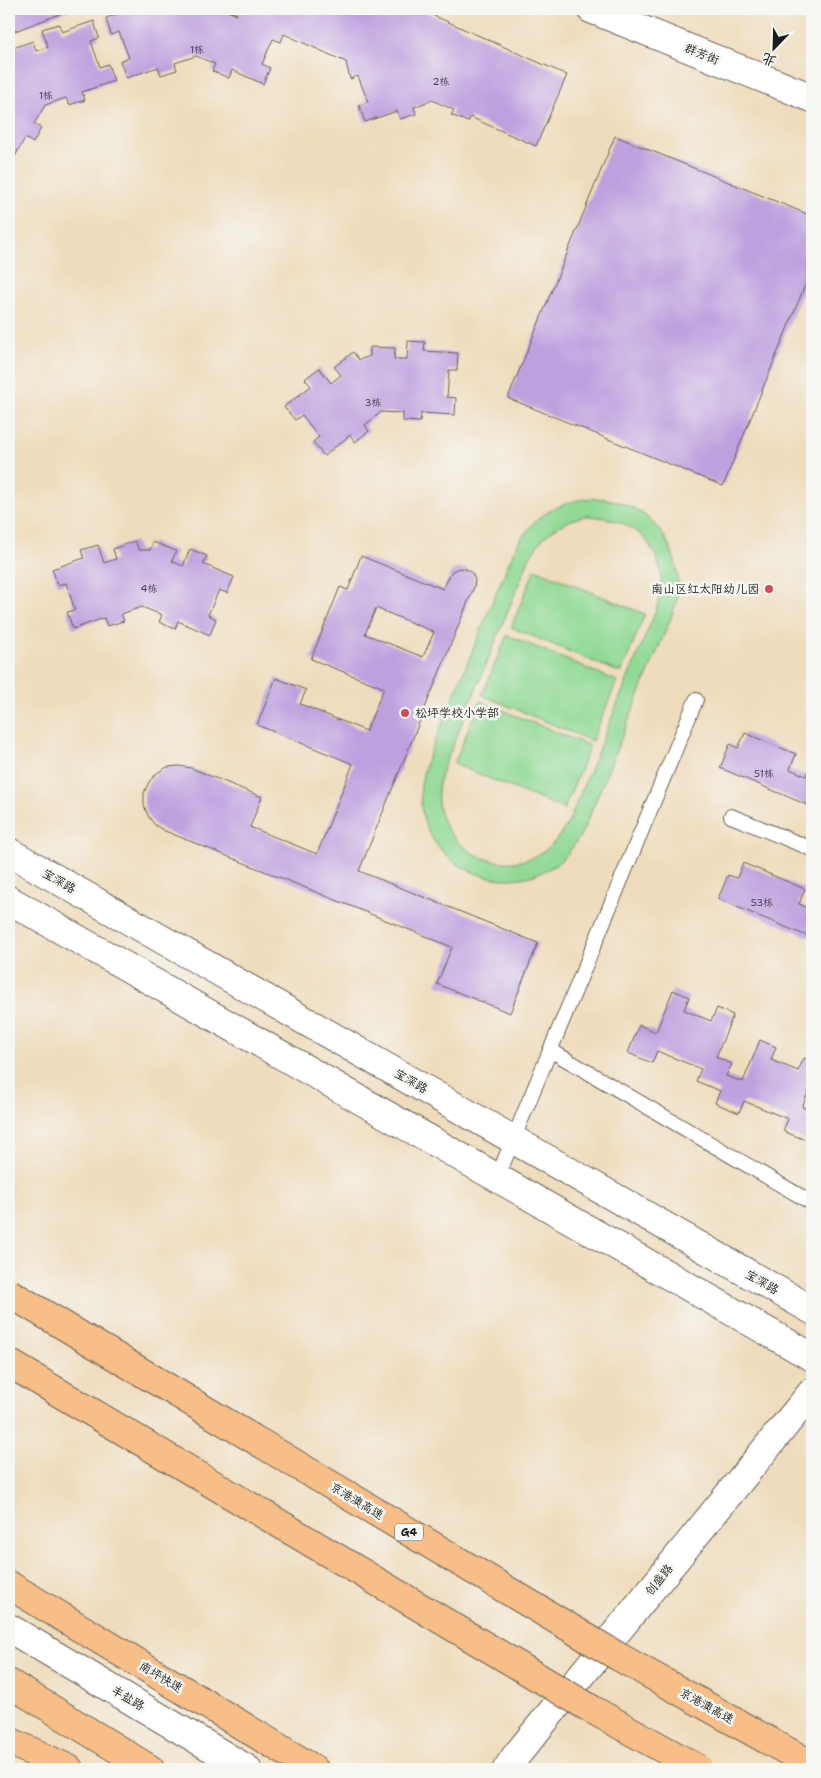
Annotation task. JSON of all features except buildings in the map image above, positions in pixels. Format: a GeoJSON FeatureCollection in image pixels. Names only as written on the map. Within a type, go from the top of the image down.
{"type":"FeatureCollection","features":[{"type":"Feature","properties":{"kind":"highway","name":"京港澳高速"},"geometry":{"type":"LineString","coordinates":[[9,1293],[619,1657],[812,1765]]}},
{"type":"Feature","properties":{"kind":"highway"},"geometry":{"type":"LineString","coordinates":[[9,1363],[592,1710],[699,1769]]}},
{"type":"Feature","properties":{"kind":"highway","name":"南坪快速"},"geometry":{"type":"LineString","coordinates":[[9,1585],[314,1769]]}},
{"type":"Feature","properties":{"kind":"highway"},"geometry":{"type":"LineString","coordinates":[[9,1683],[150,1769]]}},
{"type":"Feature","properties":{"kind":"highway"},"geometry":{"type":"LineString","coordinates":[[9,1740],[69,1769]]}},
{"type":"Feature","properties":{"kind":"street","name":"群芳街"},"geometry":{"type":"LineString","coordinates":[[591,9],[812,98]]}},
{"type":"Feature","properties":{"kind":"street","name":"宝深路"},"geometry":{"type":"LineString","coordinates":[[9,852],[812,1310]]}},
{"type":"Feature","properties":{"kind":"street"},"geometry":{"type":"LineString","coordinates":[[9,900],[812,1357]]}},
{"type":"Feature","properties":{"kind":"street","name":"创盛路"},"geometry":{"type":"LineString","coordinates":[[507,1769],[812,1392]]}},
{"type":"Feature","properties":{"kind":"street","name":"丰盐路"},"geometry":{"type":"LineString","coordinates":[[9,1628],[247,1769]]}},
{"type":"Feature","properties":{"kind":"lane"},"geometry":{"type":"LineString","coordinates":[[498,1178],[696,700]]}},
{"type":"Feature","properties":{"kind":"lane"},"geometry":{"type":"LineString","coordinates":[[731,816],[812,849]]}},
{"type":"Feature","properties":{"kind":"lane"},"geometry":{"type":"LineString","coordinates":[[550,1050],[812,1204]]}},
{"type":"Feature","properties":{"kind":"green space"},"geometry":{"type":"Polygon","coordinates":[[[582,499],[605,499],[622,503],[650,519],[669,544],[678,576],[677,598],[672,615],[584,829],[576,842],[567,855],[554,866],[542,872],[529,877],[515,879],[493,878],[463,868],[439,848],[430,835],[424,821],[420,799],[422,778],[426,763],[514,550],[528,530],[542,516],[570,502],[582,499]],[[584,516],[566,522],[552,530],[530,557],[440,777],[438,803],[443,821],[452,836],[465,848],[480,857],[514,862],[532,858],[548,848],[560,836],[569,821],[656,610],[661,588],[661,575],[658,561],[652,548],[634,530],[611,519],[584,516]]]}},
{"type":"Feature","properties":{"kind":"green space"},"geometry":{"type":"Polygon","coordinates":[[[535,569],[645,614],[621,673],[511,627],[535,569]]]}},
{"type":"Feature","properties":{"kind":"green space"},"geometry":{"type":"Polygon","coordinates":[[[507,635],[617,681],[592,741],[482,695],[507,635]]]}},
{"type":"Feature","properties":{"kind":"green space"},"geometry":{"type":"Polygon","coordinates":[[[480,701],[590,746],[564,809],[454,764],[480,701]]]}},
{"type":"Feature","properties":{"kind":"place","name":"南山区红太阳幼儿园"},"geometry":{"type":"Point","coordinates":[769,589]}},
{"type":"Feature","properties":{"kind":"place","name":"松坪学校小学部"},"geometry":{"type":"Point","coordinates":[405,713]}}]}
